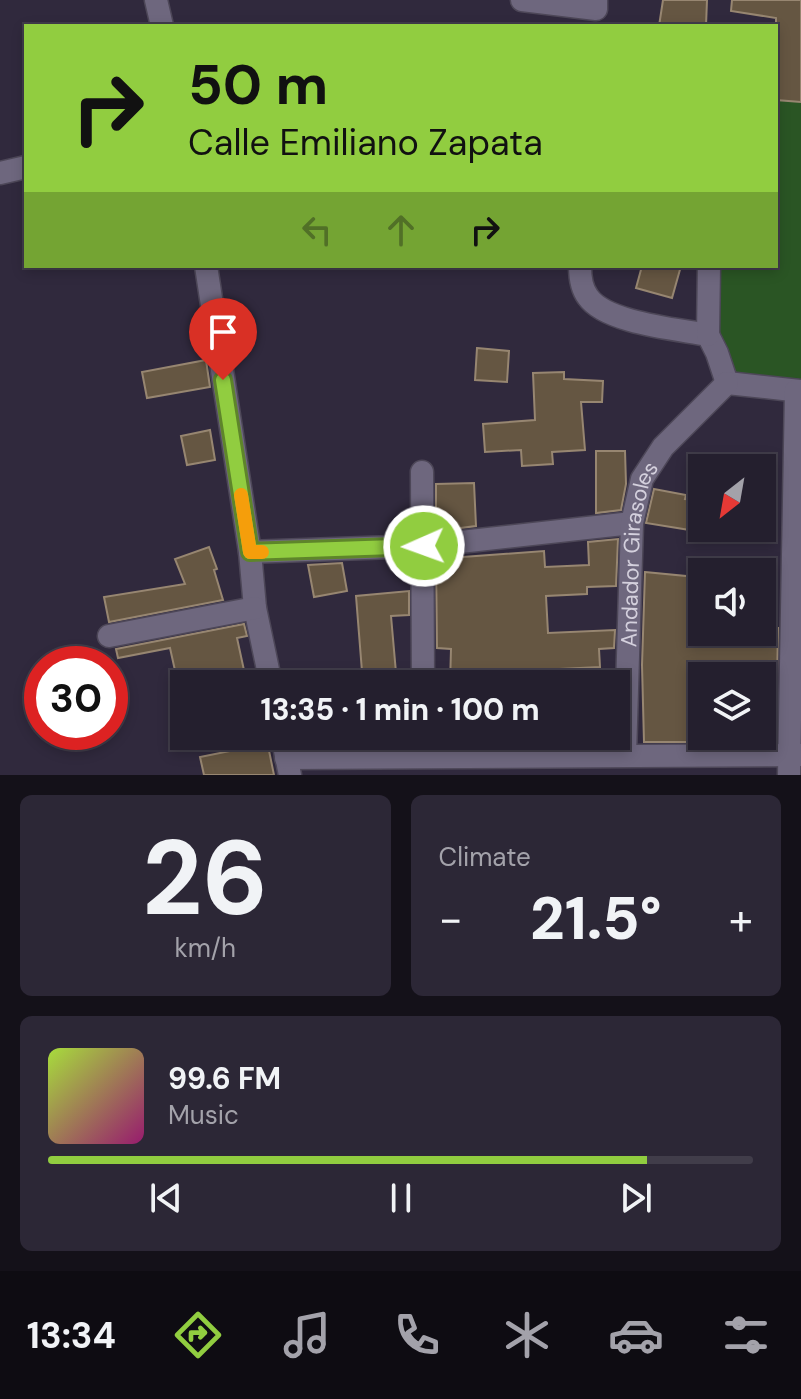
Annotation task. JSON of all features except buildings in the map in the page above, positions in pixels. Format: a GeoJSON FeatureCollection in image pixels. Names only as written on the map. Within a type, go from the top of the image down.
{"type":"FeatureCollection","features":[{"type":"Feature","properties":{"kind":"street"},"geometry":{"type":"LineString","coordinates":[[156,0],[162,24]]}},
{"type":"Feature","properties":{"kind":"street"},"geometry":{"type":"LineString","coordinates":[[522,0],[596,9],[596,0]]}},
{"type":"Feature","properties":{"kind":"street"},"geometry":{"type":"LineString","coordinates":[[0,173],[24,167]]}},
{"type":"Feature","properties":{"kind":"street"},"geometry":{"type":"LineString","coordinates":[[206,268],[250,552],[255,608],[268,670]]}},
{"type":"Feature","properties":{"kind":"street"},"geometry":{"type":"LineString","coordinates":[[580,268],[586,294],[603,311],[708,335]]}},
{"type":"Feature","properties":{"kind":"street"},"geometry":{"type":"LineString","coordinates":[[432,750],[480,766],[625,755],[657,766],[793,761],[798,391],[727,383],[708,335],[709,268]]}},
{"type":"Feature","properties":{"kind":"street","name":"Andador Girasoles"},"geometry":{"type":"LineString","coordinates":[[625,755],[632,523],[642,479],[663,447],[727,383]]}},
{"type":"Feature","properties":{"kind":"street"},"geometry":{"type":"LineString","coordinates":[[422,472],[423,670]]}},
{"type":"Feature","properties":{"kind":"street"},"geometry":{"type":"LineString","coordinates":[[250,552],[424,546],[632,523]]}},
{"type":"Feature","properties":{"kind":"street"},"geometry":{"type":"LineString","coordinates":[[109,636],[255,608]]}},
{"type":"Feature","properties":{"kind":"street"},"geometry":{"type":"LineString","coordinates":[[286,756],[377,750]]}},
{"type":"Feature","properties":{"kind":"green space"},"geometry":{"type":"Polygon","coordinates":[[[778,63],[801,64],[801,382],[735,376],[718,333],[719,268],[778,268],[778,63]]]}},
{"type":"Feature","properties":{"kind":"slow traffic"},"geometry":{"type":"LineString","coordinates":[[241,495],[250,552],[262,552]]}},
{"type":"Feature","properties":{"kind":"route"},"geometry":{"type":"LineString","coordinates":[[223,380],[250,552],[424,546]]}}]}
